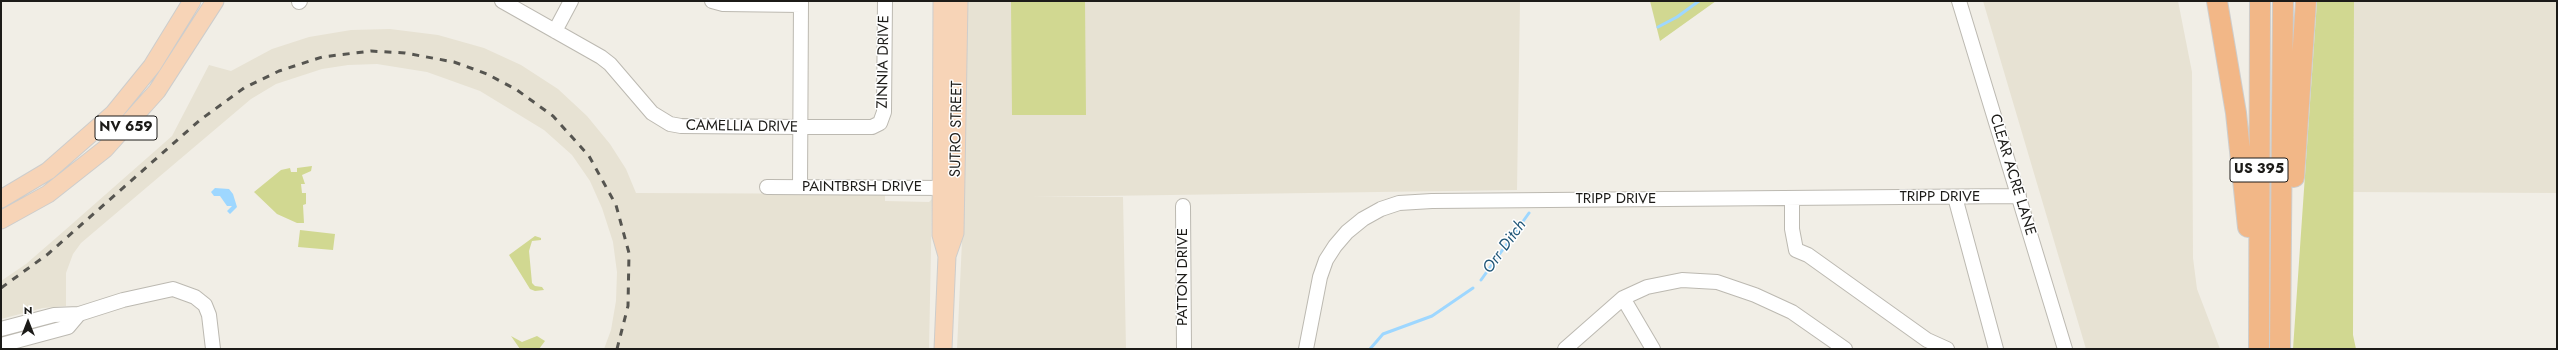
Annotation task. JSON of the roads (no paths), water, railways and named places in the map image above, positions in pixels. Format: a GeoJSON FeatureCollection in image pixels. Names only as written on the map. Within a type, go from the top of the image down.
{"type":"FeatureCollection","features":[{"type":"Feature","properties":{"kind":"highway"},"geometry":{"type":"LineString","coordinates":[[2217,1],[2236,113],[2260,344]]}},
{"type":"Feature","properties":{"kind":"highway","name":"US 395"},"geometry":{"type":"LineString","coordinates":[[2260,1],[2260,344]]}},
{"type":"Feature","properties":{"kind":"highway","name":"US 395"},"geometry":{"type":"LineString","coordinates":[[2280,349],[2283,1]]}},
{"type":"Feature","properties":{"kind":"highway"},"geometry":{"type":"LineString","coordinates":[[2281,306],[2292,204],[2306,1]]}},
{"type":"Feature","properties":{"kind":"main road","name":"NV 659"},"geometry":{"type":"LineString","coordinates":[[1,199],[48,171],[113,114],[152,66],[192,1]]}},
{"type":"Feature","properties":{"kind":"main road","name":"NV 659"},"geometry":{"type":"LineString","coordinates":[[1,220],[48,194],[105,149],[157,91],[215,1]]}},
{"type":"Feature","properties":{"kind":"main road","name":"SUTRO STREET"},"geometry":{"type":"LineString","coordinates":[[942,1],[949,188],[955,233],[947,256],[944,349]]}},
{"type":"Feature","properties":{"kind":"main road","name":"SUTRO STREET"},"geometry":{"type":"LineString","coordinates":[[949,188],[959,1]]}},
{"type":"Feature","properties":{"kind":"street","name":"CAMELLIA DRIVE"},"geometry":{"type":"LineString","coordinates":[[502,1],[610,64],[652,113],[670,124],[681,126],[872,127],[880,123]]}},
{"type":"Feature","properties":{"kind":"street"},"geometry":{"type":"LineString","coordinates":[[555,31],[571,1]]}},
{"type":"Feature","properties":{"kind":"street"},"geometry":{"type":"LineString","coordinates":[[712,1],[723,4],[801,3],[800,187]]}},
{"type":"Feature","properties":{"kind":"street","name":"ZINNIA DRIVE"},"geometry":{"type":"LineString","coordinates":[[880,123],[884,112],[885,1]]}},
{"type":"Feature","properties":{"kind":"street","name":"CLEAR ACRE LANE"},"geometry":{"type":"LineString","coordinates":[[1959,1],[2065,349]]}},
{"type":"Feature","properties":{"kind":"street","name":"PAINTBRSH DRIVE"},"geometry":{"type":"LineString","coordinates":[[767,187],[949,188]]}},
{"type":"Feature","properties":{"kind":"street","name":"TRIPP DRIVE"},"geometry":{"type":"LineString","coordinates":[[1306,349],[1320,277],[1326,260],[1347,232],[1363,219],[1381,209],[1399,203],[2019,196]]}},
{"type":"Feature","properties":{"kind":"street"},"geometry":{"type":"LineString","coordinates":[[1956,197],[1996,349]]}},
{"type":"Feature","properties":{"kind":"street"},"geometry":{"type":"LineString","coordinates":[[1792,198],[1792,228],[1796,250],[1808,255],[1927,340],[1947,349]]}},
{"type":"Feature","properties":{"kind":"street","name":"PATTON DRIVE"},"geometry":{"type":"LineString","coordinates":[[1183,206],[1184,349]]}},
{"type":"Feature","properties":{"kind":"street"},"geometry":{"type":"LineString","coordinates":[[1565,349],[1623,298],[1647,287],[1672,281],[1717,282],[1755,295],[1792,312],[1845,349]]}},
{"type":"Feature","properties":{"kind":"street"},"geometry":{"type":"LineString","coordinates":[[1,329],[54,315],[79,314],[173,289],[184,292],[205,305],[209,316],[213,349]]}},
{"type":"Feature","properties":{"kind":"street"},"geometry":{"type":"LineString","coordinates":[[1623,298],[1653,349]]}},
{"type":"Feature","properties":{"kind":"street"},"geometry":{"type":"LineString","coordinates":[[1,345],[68,327],[79,314]]}},
{"type":"Feature","properties":{"kind":"water"},"geometry":{"type":"Polygon","coordinates":[[[215,188],[229,189],[233,194],[237,207],[230,214],[227,211],[232,206],[227,206],[220,196],[214,196],[211,192],[215,188]]]}},
{"type":"Feature","properties":{"kind":"waterway","name":"Orr Ditch"},"geometry":{"type":"LineString","coordinates":[[1658,27],[1677,17],[1699,1]]}},
{"type":"Feature","properties":{"kind":"waterway","name":"Orr Ditch"},"geometry":{"type":"LineString","coordinates":[[1481,280],[1529,213]]}},
{"type":"Feature","properties":{"kind":"waterway","name":"Orr Ditch"},"geometry":{"type":"LineString","coordinates":[[1370,349],[1383,334],[1432,316],[1473,288]]}},
{"type":"Feature","properties":{"kind":"railway"},"geometry":{"type":"LineString","coordinates":[[1,288],[48,254],[200,120],[244,88],[279,71],[322,57],[371,51],[405,53],[454,62],[487,74],[517,90],[553,116],[589,156],[616,205],[629,253],[628,306],[617,349]]}}]}
